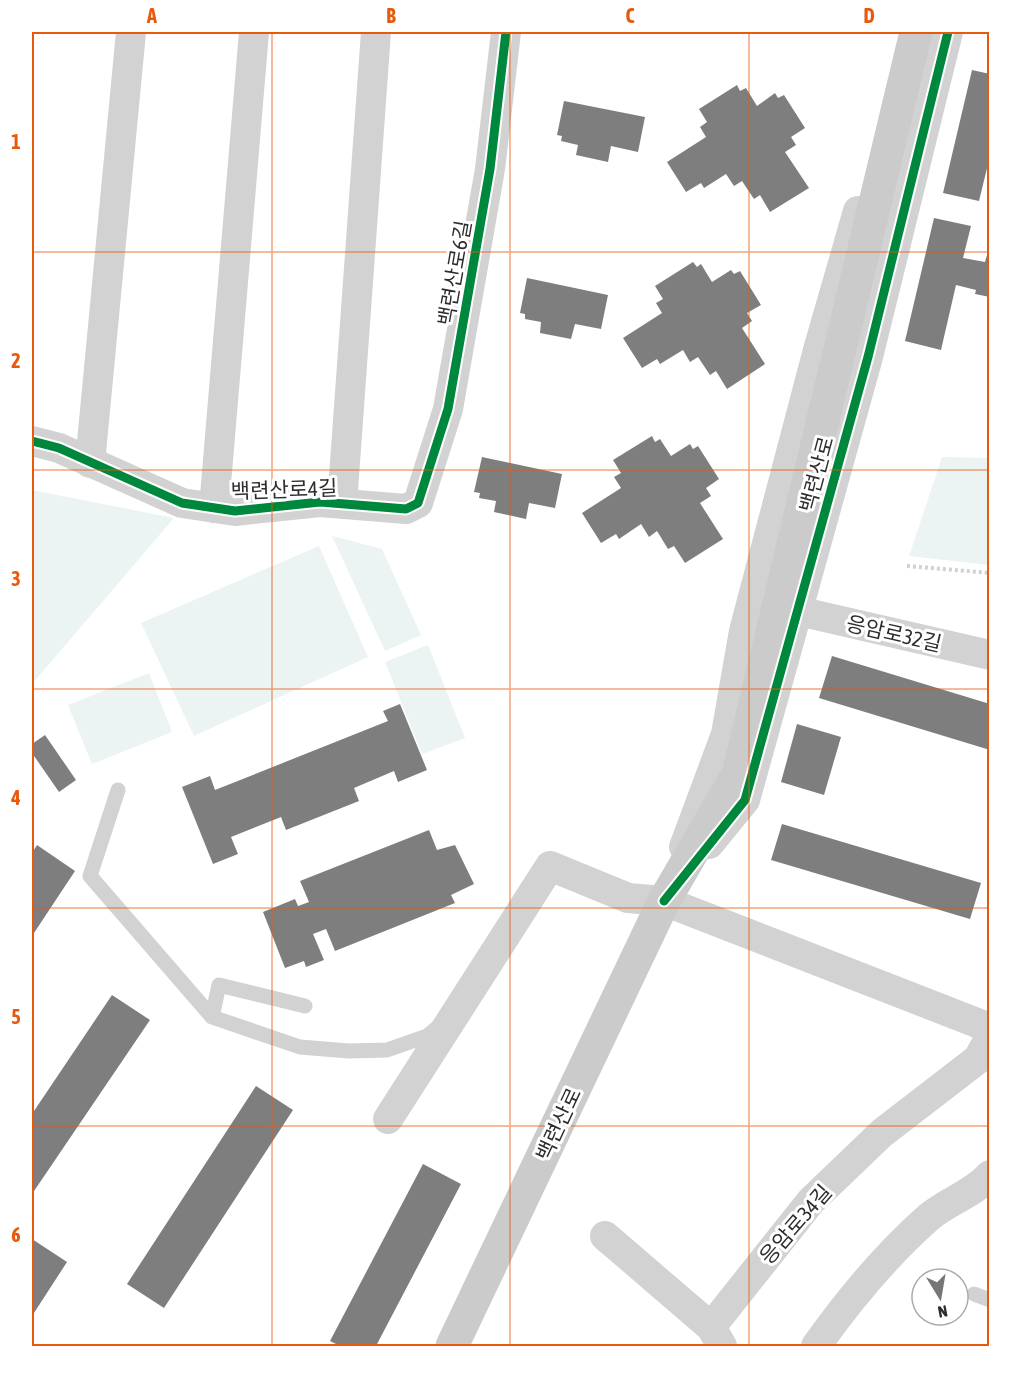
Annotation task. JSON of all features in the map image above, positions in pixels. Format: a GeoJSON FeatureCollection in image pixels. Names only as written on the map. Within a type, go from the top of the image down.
{"type":"FeatureCollection","features":[{"type":"Feature","properties":{"kind":"main road","name":"백련산로"},"geometry":{"type":"LineString","coordinates":[[452,1347],[664,901],[738,774],[916,32]]}},
{"type":"Feature","properties":{"kind":"street"},"geometry":{"type":"LineString","coordinates":[[90,463],[131,32]]}},
{"type":"Feature","properties":{"kind":"street","name":"백련산로4길"},"geometry":{"type":"LineString","coordinates":[[214,508],[254,32]]}},
{"type":"Feature","properties":{"kind":"street","name":"백련산로4길"},"geometry":{"type":"LineString","coordinates":[[342,504],[376,32]]}},
{"type":"Feature","properties":{"kind":"street","name":"백련산로6길"},"geometry":{"type":"LineString","coordinates":[[406,509],[418,503],[448,409],[490,169],[506,32]]}},
{"type":"Feature","properties":{"kind":"street","name":"백련산로"},"geometry":{"type":"LineString","coordinates":[[664,901],[726,734],[744,631],[818,350],[870,168],[902,32]]}},
{"type":"Feature","properties":{"kind":"street","name":"백련산로"},"geometry":{"type":"LineString","coordinates":[[664,901],[745,800],[869,350],[948,32]]}},
{"type":"Feature","properties":{"kind":"street","name":"백련산로4길"},"geometry":{"type":"LineString","coordinates":[[32,441],[59,448],[182,503],[235,511],[320,502],[406,509]]}},
{"type":"Feature","properties":{"kind":"street","name":"응암로32길"},"geometry":{"type":"LineString","coordinates":[[798,611],[990,655]]}},
{"type":"Feature","properties":{"kind":"street"},"geometry":{"type":"LineString","coordinates":[[388,1119],[550,866],[628,898],[664,901],[990,1028]]}},
{"type":"Feature","properties":{"kind":"street","name":"응암로34길"},"geometry":{"type":"LineString","coordinates":[[605,1236],[716,1337],[811,1201],[882,1132],[978,1059],[990,1036]]}},
{"type":"Feature","properties":{"kind":"street"},"geometry":{"type":"LineString","coordinates":[[816,1347],[888,1257],[931,1215],[979,1187],[990,1175]]}},
{"type":"Feature","properties":{"kind":"lane"},"geometry":{"type":"LineString","coordinates":[[118,790],[90,876],[212,1017],[300,1047],[349,1051],[387,1050],[427,1036],[459,1010]]}},
{"type":"Feature","properties":{"kind":"lane"},"geometry":{"type":"LineString","coordinates":[[212,1017],[219,985],[305,1006]]}},
{"type":"Feature","properties":{"kind":"lane"},"geometry":{"type":"LineString","coordinates":[[974,1294],[990,1300]]}},
{"type":"Feature","properties":{"kind":"path"},"geometry":{"type":"LineString","coordinates":[[907,566],[990,573]]}},
{"type":"Feature","properties":{"kind":"shaded area"},"geometry":{"type":"Polygon","coordinates":[[[942,457],[989,458],[989,565],[909,556],[942,457]]]}},
{"type":"Feature","properties":{"kind":"shaded area"},"geometry":{"type":"Polygon","coordinates":[[[32,490],[174,518],[32,684],[32,490]]]}},
{"type":"Feature","properties":{"kind":"shaded area"},"geometry":{"type":"Polygon","coordinates":[[[332,536],[382,549],[421,635],[385,651],[332,536]]]}},
{"type":"Feature","properties":{"kind":"shaded area"},"geometry":{"type":"Polygon","coordinates":[[[319,546],[368,657],[194,736],[141,623],[319,546]]]}},
{"type":"Feature","properties":{"kind":"shaded area"},"geometry":{"type":"Polygon","coordinates":[[[428,645],[465,738],[422,754],[385,662],[428,645]]]}},
{"type":"Feature","properties":{"kind":"shaded area"},"geometry":{"type":"Polygon","coordinates":[[[149,673],[172,732],[92,764],[68,705],[149,673]]]}},
{"type":"Feature","properties":{"kind":"building"},"geometry":{"type":"Polygon","coordinates":[[[972,70],[990,74],[990,156],[979,201],[943,193],[972,70]]]}},
{"type":"Feature","properties":{"kind":"building"},"geometry":{"type":"Polygon","coordinates":[[[737,85],[740,91],[746,88],[757,106],[775,93],[778,98],[784,95],[805,128],[791,137],[796,145],[785,152],[809,188],[770,212],[760,195],[754,199],[742,181],[734,186],[726,174],[704,188],[701,183],[686,192],[667,162],[706,137],[700,127],[707,122],[699,109],[737,85]]]}},
{"type":"Feature","properties":{"kind":"building"},"geometry":{"type":"Polygon","coordinates":[[[564,101],[645,117],[638,152],[611,146],[608,162],[576,155],[578,145],[561,141],[562,136],[557,135],[564,101]]]}},
{"type":"Feature","properties":{"kind":"building"},"geometry":{"type":"Polygon","coordinates":[[[934,218],[971,226],[963,258],[985,262],[987,255],[990,256],[990,297],[975,294],[976,290],[956,285],[941,350],[905,341],[934,218]]]}},
{"type":"Feature","properties":{"kind":"building"},"geometry":{"type":"Polygon","coordinates":[[[693,262],[697,267],[701,264],[712,282],[731,270],[734,274],[740,271],[761,305],[747,313],[752,321],[742,328],[765,364],[727,389],[716,371],[710,375],[698,357],[690,362],[683,350],[660,364],[657,359],[642,368],[623,338],[662,313],[656,303],[663,299],[655,286],[693,262]]]}},
{"type":"Feature","properties":{"kind":"building"},"geometry":{"type":"Polygon","coordinates":[[[527,278],[608,295],[601,329],[575,324],[571,339],[540,333],[541,322],[525,319],[525,314],[520,313],[527,278]]]}},
{"type":"Feature","properties":{"kind":"building"},"geometry":{"type":"Polygon","coordinates":[[[652,436],[655,442],[660,439],[671,456],[690,444],[693,449],[698,446],[719,479],[706,488],[711,496],[700,503],[723,539],[685,563],[674,546],[668,549],[657,531],[649,537],[641,524],[619,539],[616,534],[601,543],[582,513],[621,488],[614,477],[621,473],[613,460],[652,436]]]}},
{"type":"Feature","properties":{"kind":"building"},"geometry":{"type":"Polygon","coordinates":[[[482,457],[562,474],[555,508],[529,503],[526,519],[494,512],[496,501],[479,498],[480,493],[474,492],[482,457]]]}},
{"type":"Feature","properties":{"kind":"building"},"geometry":{"type":"Polygon","coordinates":[[[832,656],[990,704],[990,750],[819,698],[832,656]]]}},
{"type":"Feature","properties":{"kind":"building"},"geometry":{"type":"Polygon","coordinates":[[[400,704],[427,770],[398,782],[394,771],[354,788],[359,801],[286,830],[281,817],[231,837],[238,854],[213,864],[182,787],[210,776],[215,790],[388,721],[383,711],[400,704]]]}},
{"type":"Feature","properties":{"kind":"building"},"geometry":{"type":"Polygon","coordinates":[[[797,724],[841,737],[824,795],[781,782],[797,724]]]}},
{"type":"Feature","properties":{"kind":"building"},"geometry":{"type":"Polygon","coordinates":[[[45,735],[76,780],[59,792],[32,753],[32,744],[45,735]]]}},
{"type":"Feature","properties":{"kind":"building"},"geometry":{"type":"Polygon","coordinates":[[[782,824],[981,883],[970,919],[771,860],[782,824]]]}},
{"type":"Feature","properties":{"kind":"building"},"geometry":{"type":"Polygon","coordinates":[[[429,830],[437,850],[455,845],[474,884],[451,895],[455,903],[335,951],[326,929],[313,934],[324,960],[306,967],[304,961],[285,968],[263,912],[295,899],[298,906],[309,902],[300,881],[429,830]]]}},
{"type":"Feature","properties":{"kind":"building"},"geometry":{"type":"Polygon","coordinates":[[[37,845],[75,871],[32,936],[32,853],[37,845]]]}},
{"type":"Feature","properties":{"kind":"building"},"geometry":{"type":"Polygon","coordinates":[[[112,995],[150,1020],[32,1194],[32,1114],[112,995]]]}},
{"type":"Feature","properties":{"kind":"building"},"geometry":{"type":"Polygon","coordinates":[[[256,1086],[293,1110],[164,1308],[127,1284],[256,1086]]]}},
{"type":"Feature","properties":{"kind":"building"},"geometry":{"type":"Polygon","coordinates":[[[423,1164],[461,1184],[376,1346],[340,1346],[330,1341],[423,1164]]]}},
{"type":"Feature","properties":{"kind":"building"},"geometry":{"type":"Polygon","coordinates":[[[32,1239],[67,1262],[32,1316],[32,1239]]]}},
{"type":"Feature","properties":{"kind":"cycle path"},"geometry":{"type":"LineString","coordinates":[[32,441],[59,448],[182,503],[235,511],[320,502],[406,509],[418,503],[448,409],[490,169],[506,32]]}},
{"type":"Feature","properties":{"kind":"cycle path"},"geometry":{"type":"LineString","coordinates":[[664,901],[745,800],[868,357],[948,32]]}}]}
